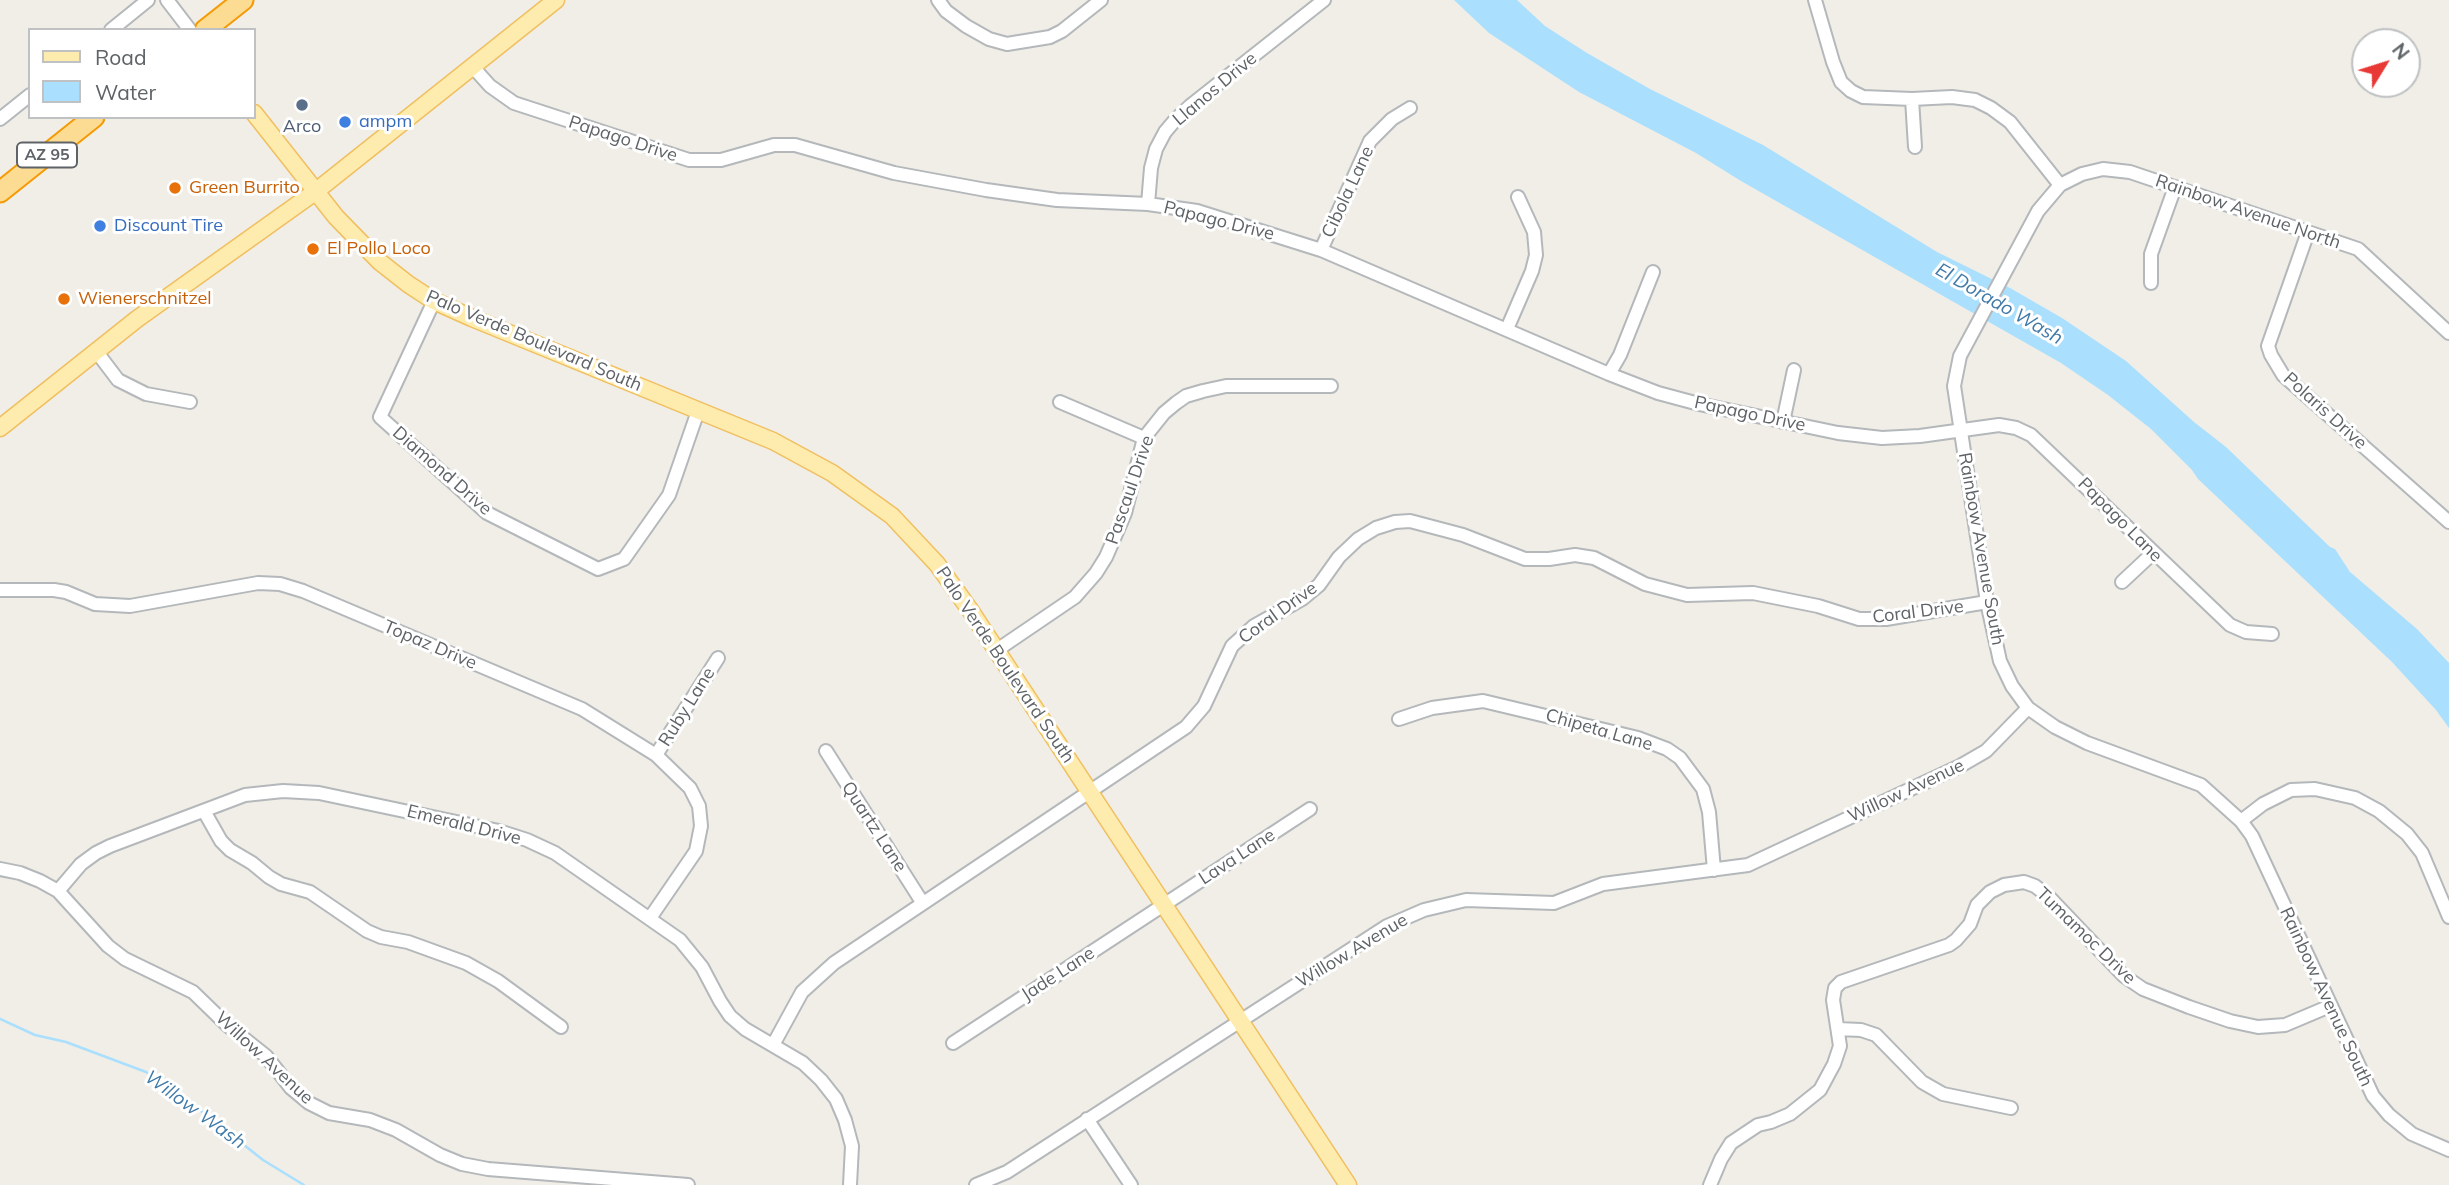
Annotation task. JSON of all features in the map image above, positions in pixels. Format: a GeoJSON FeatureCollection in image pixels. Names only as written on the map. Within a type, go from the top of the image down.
{"type":"FeatureCollection","features":[{"type":"Feature","properties":{"kind":"highway"},"geometry":{"type":"LineString","coordinates":[[208,28],[243,0]]}},
{"type":"Feature","properties":{"kind":"highway","name":"AZ 95"},"geometry":{"type":"LineString","coordinates":[[0,192],[91,119]]}},
{"type":"Feature","properties":{"kind":"main road"},"geometry":{"type":"LineString","coordinates":[[0,428],[147,311],[315,192],[556,0]]}},
{"type":"Feature","properties":{"kind":"main road","name":"Palo Verde Boulevard South"},"geometry":{"type":"LineString","coordinates":[[256,116],[350,233],[380,262],[434,301],[803,455],[892,516],[937,564],[997,650],[1348,1185]]}},
{"type":"Feature","properties":{"kind":"street"},"geometry":{"type":"LineString","coordinates":[[113,28],[148,0]]}},
{"type":"Feature","properties":{"kind":"street"},"geometry":{"type":"LineString","coordinates":[[167,0],[188,28]]}},
{"type":"Feature","properties":{"kind":"street"},"geometry":{"type":"LineString","coordinates":[[938,0],[946,11],[966,26],[989,39],[1007,44],[1050,37],[1062,31],[1101,0]]}},
{"type":"Feature","properties":{"kind":"street","name":"Llanos Drive"},"geometry":{"type":"LineString","coordinates":[[1148,204],[1151,169],[1156,149],[1165,132],[1190,106],[1324,0]]}},
{"type":"Feature","properties":{"kind":"street"},"geometry":{"type":"LineString","coordinates":[[1815,0],[1833,62],[1846,87],[1863,97],[1952,97],[1975,100],[1992,108],[2010,122],[2060,186]]}},
{"type":"Feature","properties":{"kind":"street","name":"Papago Drive"},"geometry":{"type":"LineString","coordinates":[[472,66],[490,86],[513,103],[689,160],[721,160],[774,145],[795,145],[894,173],[986,190],[1057,200],[1148,204],[1197,211],[1321,250],[1658,393],[1839,433],[1882,438],[1961,431]]}},
{"type":"Feature","properties":{"kind":"street"},"geometry":{"type":"LineString","coordinates":[[0,119],[28,97]]}},
{"type":"Feature","properties":{"kind":"street"},"geometry":{"type":"LineString","coordinates":[[1912,99],[1915,146]]}},
{"type":"Feature","properties":{"kind":"street","name":"Cibola Lane"},"geometry":{"type":"LineString","coordinates":[[1321,250],[1370,141],[1392,119],[1410,108]]}},
{"type":"Feature","properties":{"kind":"street","name":"Rainbow Avenue North"},"geometry":{"type":"LineString","coordinates":[[2060,186],[2082,174],[2103,169],[2130,172],[2358,249],[2449,333]]}},
{"type":"Feature","properties":{"kind":"street","name":"Rainbow Avenue South"},"geometry":{"type":"LineString","coordinates":[[2060,186],[2038,211],[1961,356],[1954,386],[1987,602],[2000,661],[2012,686],[2028,708],[2055,727],[2087,743],[2201,785],[2241,821],[2252,836],[2373,1096],[2389,1115],[2412,1134],[2449,1150]]}},
{"type":"Feature","properties":{"kind":"street"},"geometry":{"type":"LineString","coordinates":[[2151,283],[2151,254],[2175,187]]}},
{"type":"Feature","properties":{"kind":"street"},"geometry":{"type":"LineString","coordinates":[[1507,329],[1532,271],[1536,255],[1534,232],[1518,197]]}},
{"type":"Feature","properties":{"kind":"street","name":"Polaris Drive"},"geometry":{"type":"LineString","coordinates":[[2308,232],[2269,346],[2271,355],[2283,375],[2449,522]]}},
{"type":"Feature","properties":{"kind":"street"},"geometry":{"type":"LineString","coordinates":[[1609,374],[1620,355],[1653,272]]}},
{"type":"Feature","properties":{"kind":"street","name":"Diamond Drive"},"geometry":{"type":"LineString","coordinates":[[434,301],[380,417],[487,513],[598,569],[624,559],[669,495],[698,411]]}},
{"type":"Feature","properties":{"kind":"street"},"geometry":{"type":"LineString","coordinates":[[96,351],[118,380],[146,394],[190,402]]}},
{"type":"Feature","properties":{"kind":"street"},"geometry":{"type":"LineString","coordinates":[[1783,422],[1794,370]]}},
{"type":"Feature","properties":{"kind":"street","name":"Pascaul Drive"},"geometry":{"type":"LineString","coordinates":[[997,650],[1075,597],[1096,573],[1107,557],[1125,513],[1144,438],[1176,403],[1203,390],[1250,385],[1331,386]]}},
{"type":"Feature","properties":{"kind":"street"},"geometry":{"type":"LineString","coordinates":[[1060,402],[1144,438]]}},
{"type":"Feature","properties":{"kind":"street","name":"Papago Lane"},"geometry":{"type":"LineString","coordinates":[[1961,431],[1999,425],[2016,428],[2031,435],[2230,625],[2246,632],[2272,634]]}},
{"type":"Feature","properties":{"kind":"street","name":"Coral Drive"},"geometry":{"type":"LineString","coordinates":[[773,1045],[802,992],[817,976],[922,902],[1186,727],[1204,706],[1232,646],[1254,626],[1302,599],[1319,584],[1339,557],[1358,539],[1376,528],[1410,521],[1439,528],[1525,559],[1575,555],[1594,558],[1645,584],[1686,594],[1753,593],[1818,606],[1859,619],[1886,619],[1987,602]]}},
{"type":"Feature","properties":{"kind":"street"},"geometry":{"type":"LineString","coordinates":[[2122,582],[2153,554]]}},
{"type":"Feature","properties":{"kind":"street","name":"Topaz Drive"},"geometry":{"type":"LineString","coordinates":[[0,590],[54,590],[95,604],[130,606],[258,583],[280,584],[303,591],[582,709],[656,755],[690,788],[699,806],[701,826],[696,851],[650,918]]}},
{"type":"Feature","properties":{"kind":"street","name":"Ruby Lane"},"geometry":{"type":"LineString","coordinates":[[656,755],[718,658]]}},
{"type":"Feature","properties":{"kind":"street","name":"Chipeta Lane"},"geometry":{"type":"LineString","coordinates":[[1399,719],[1432,708],[1483,701],[1639,738],[1667,749],[1680,758],[1703,789],[1709,812],[1714,870]]}},
{"type":"Feature","properties":{"kind":"street","name":"Willow Avenue"},"geometry":{"type":"LineString","coordinates":[[976,1185],[1007,1172],[1387,926],[1424,909],[1466,900],[1554,903],[1603,884],[1748,864],[1960,766],[1986,751],[2028,708]]}},
{"type":"Feature","properties":{"kind":"street","name":"Quartz Lane"},"geometry":{"type":"LineString","coordinates":[[826,751],[922,902]]}},
{"type":"Feature","properties":{"kind":"street"},"geometry":{"type":"LineString","coordinates":[[2241,821],[2263,803],[2291,790],[2315,789],[2355,798],[2379,811],[2407,834],[2422,853],[2449,917]]}},
{"type":"Feature","properties":{"kind":"street","name":"Emerald Drive"},"geometry":{"type":"LineString","coordinates":[[58,891],[81,864],[96,853],[245,795],[283,791],[319,793],[499,831],[555,853],[680,940],[692,953],[730,1016],[745,1029],[803,1063],[821,1080],[836,1099],[845,1120],[852,1146],[850,1185]]}},
{"type":"Feature","properties":{"kind":"street","name":"Lava Lane"},"geometry":{"type":"LineString","coordinates":[[1163,905],[1310,809]]}},
{"type":"Feature","properties":{"kind":"street"},"geometry":{"type":"LineString","coordinates":[[204,811],[221,841],[269,877],[281,884],[310,892],[367,931],[408,942],[466,963],[498,981],[561,1027]]}},
{"type":"Feature","properties":{"kind":"street","name":"Willow Avenue"},"geometry":{"type":"LineString","coordinates":[[0,869],[30,877],[58,891],[108,946],[125,959],[193,992],[267,1056],[291,1088],[309,1103],[329,1113],[370,1120],[396,1130],[440,1155],[475,1166],[688,1185]]}},
{"type":"Feature","properties":{"kind":"street","name":"Tumamoc Drive"},"geometry":{"type":"LineString","coordinates":[[1710,1185],[1721,1158],[1731,1143],[1758,1125],[1790,1114],[1820,1090],[1840,1046],[1833,1000],[1835,988],[1841,982],[1949,945],[1970,924],[1977,905],[1990,892],[2004,885],[2024,882],[2035,886],[2049,897],[2124,975],[2143,989],[2166,998],[2230,1021],[2258,1027],[2285,1025],[2330,1006]]}},
{"type":"Feature","properties":{"kind":"street","name":"Jade Lane"},"geometry":{"type":"LineString","coordinates":[[953,1043],[1163,905]]}},
{"type":"Feature","properties":{"kind":"street"},"geometry":{"type":"LineString","coordinates":[[1839,1029],[1861,1030],[1876,1035],[1922,1082],[1943,1094],[2011,1108]]}},
{"type":"Feature","properties":{"kind":"street"},"geometry":{"type":"LineString","coordinates":[[1087,1119],[1131,1185]]}},
{"type":"Feature","properties":{"kind":"water","name":"El Dorado Wash"},"geometry":{"type":"Polygon","coordinates":[[[1454,0],[1517,0],[1545,26],[1587,53],[1650,89],[1763,145],[1937,252],[2010,288],[2062,318],[2126,361],[2226,447],[2335,549],[2350,572],[2417,629],[2449,663],[2449,728],[2392,662],[2198,479],[2151,429],[2108,395],[2061,363],[1696,153],[1579,92],[1489,33],[1454,0]]]}},
{"type":"Feature","properties":{"kind":"waterway","name":"Willow Wash"},"geometry":{"type":"LineString","coordinates":[[0,1019],[35,1035],[66,1042],[146,1072],[177,1092],[263,1160],[304,1185]]}},
{"type":"Feature","properties":{"kind":"place","name":"Arco"},"geometry":{"type":"Point","coordinates":[302,105]}},
{"type":"Feature","properties":{"kind":"place","name":"ampm"},"geometry":{"type":"Point","coordinates":[345,122]}},
{"type":"Feature","properties":{"kind":"place","name":"Green Burrito"},"geometry":{"type":"Point","coordinates":[175,188]}},
{"type":"Feature","properties":{"kind":"place","name":"Discount Tire"},"geometry":{"type":"Point","coordinates":[100,226]}},
{"type":"Feature","properties":{"kind":"place","name":"El Pollo Loco"},"geometry":{"type":"Point","coordinates":[313,249]}},
{"type":"Feature","properties":{"kind":"place","name":"Wienerschnitzel"},"geometry":{"type":"Point","coordinates":[64,299]}}]}
